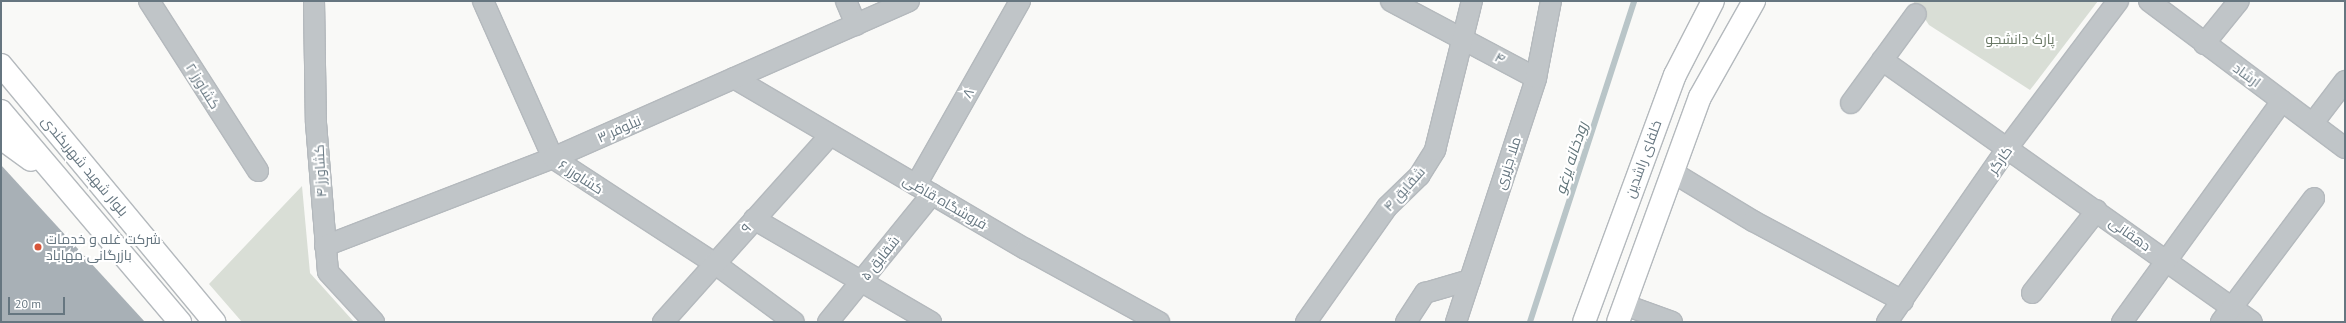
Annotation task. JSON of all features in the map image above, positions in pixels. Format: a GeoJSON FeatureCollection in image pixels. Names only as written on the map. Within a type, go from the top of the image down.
{"type":"FeatureCollection","features":[{"type":"Feature","properties":{"kind":"main road","name":"خلفای راشدین"},"geometry":{"type":"LineString","coordinates":[[1584,322],[1675,75],[1713,1]]}},
{"type":"Feature","properties":{"kind":"main road"},"geometry":{"type":"LineString","coordinates":[[1621,313],[1700,97],[1754,1]]}},
{"type":"Feature","properties":{"kind":"main road","name":"بلوار شهید شهریکندی"},"geometry":{"type":"LineString","coordinates":[[1,65],[214,322]]}},
{"type":"Feature","properties":{"kind":"main road","name":"بلوار شهید شهریکندی"},"geometry":{"type":"LineString","coordinates":[[1,111],[180,322]]}},
{"type":"Feature","properties":{"kind":"main road"},"geometry":{"type":"LineString","coordinates":[[1,138],[70,192]]}},
{"type":"Feature","properties":{"kind":"street","name":"کشاورز ۲"},"geometry":{"type":"LineString","coordinates":[[149,1],[258,171]]}},
{"type":"Feature","properties":{"kind":"street","name":"کشاورز ۴"},"geometry":{"type":"LineString","coordinates":[[314,1],[316,124],[328,272],[374,322]]}},
{"type":"Feature","properties":{"kind":"street","name":"کشاورز ۶"},"geometry":{"type":"LineString","coordinates":[[484,1],[553,158],[714,263],[794,322]]}},
{"type":"Feature","properties":{"kind":"street"},"geometry":{"type":"LineString","coordinates":[[846,1],[856,25]]}},
{"type":"Feature","properties":{"kind":"street","name":"نیلوفر ۳"},"geometry":{"type":"LineString","coordinates":[[325,246],[553,158],[909,1]]}},
{"type":"Feature","properties":{"kind":"street","name":"۸"},"geometry":{"type":"LineString","coordinates":[[924,189],[1020,1]]}},
{"type":"Feature","properties":{"kind":"street","name":"۴"},"geometry":{"type":"LineString","coordinates":[[1391,1],[1464,38],[1536,78]]}},
{"type":"Feature","properties":{"kind":"street","name":"شقایق ۴"},"geometry":{"type":"LineString","coordinates":[[1306,322],[1387,206],[1419,176],[1435,150],[1472,1]]}},
{"type":"Feature","properties":{"kind":"street","name":"ملا جزیری"},"geometry":{"type":"LineString","coordinates":[[1456,322],[1536,78],[1551,1]]}},
{"type":"Feature","properties":{"kind":"street","name":"کارگر"},"geometry":{"type":"LineString","coordinates":[[1887,322],[1903,301],[2008,147],[2118,1]]}},
{"type":"Feature","properties":{"kind":"street","name":"ارشاد"},"geometry":{"type":"LineString","coordinates":[[2149,1],[2204,44],[2345,148]]}},
{"type":"Feature","properties":{"kind":"street"},"geometry":{"type":"LineString","coordinates":[[2204,44],[2240,1]]}},
{"type":"Feature","properties":{"kind":"street"},"geometry":{"type":"LineString","coordinates":[[1850,103],[1916,14]]}},
{"type":"Feature","properties":{"kind":"street","name":"دهقانی"},"geometry":{"type":"LineString","coordinates":[[1882,60],[2008,147],[2165,259],[2226,314],[2252,322]]}},
{"type":"Feature","properties":{"kind":"street","name":"فروشگاه قاضی"},"geometry":{"type":"LineString","coordinates":[[734,78],[924,189],[1159,322]]}},
{"type":"Feature","properties":{"kind":"street"},"geometry":{"type":"LineString","coordinates":[[2313,123],[2345,81]]}},
{"type":"Feature","properties":{"kind":"street"},"geometry":{"type":"LineString","coordinates":[[2122,322],[2165,259],[2282,101]]}},
{"type":"Feature","properties":{"kind":"street","name":"۹"},"geometry":{"type":"LineString","coordinates":[[663,322],[754,218],[830,135]]}},
{"type":"Feature","properties":{"kind":"street"},"geometry":{"type":"LineString","coordinates":[[1672,172],[1753,221],[1903,301]]}},
{"type":"Feature","properties":{"kind":"street","name":"شقایق ۵"},"geometry":{"type":"LineString","coordinates":[[828,322],[860,283],[924,189]]}},
{"type":"Feature","properties":{"kind":"street"},"geometry":{"type":"LineString","coordinates":[[2226,314],[2314,198]]}},
{"type":"Feature","properties":{"kind":"street"},"geometry":{"type":"LineString","coordinates":[[2032,293],[2097,210]]}},
{"type":"Feature","properties":{"kind":"street"},"geometry":{"type":"LineString","coordinates":[[754,218],[860,283],[926,321]]}},
{"type":"Feature","properties":{"kind":"street"},"geometry":{"type":"LineString","coordinates":[[1406,322],[1425,294],[1470,280]]}},
{"type":"Feature","properties":{"kind":"street"},"geometry":{"type":"LineString","coordinates":[[1621,313],[1672,322]]}},
{"type":"Feature","properties":{"kind":"green space","name":"پارک دانشجو"},"geometry":{"type":"Polygon","coordinates":[[[1913,1],[2098,1],[2030,90],[1929,25],[1913,1]]]}},
{"type":"Feature","properties":{"kind":"green space"},"geometry":{"type":"Polygon","coordinates":[[[302,186],[310,273],[354,322],[242,322],[209,284],[302,186]]]}},
{"type":"Feature","properties":{"kind":"building","name":"شرکت غله و خدمات بازرگانی مهاباد"},"geometry":{"type":"Polygon","coordinates":[[[1,165],[145,322],[1,322],[1,165]]]}},
{"type":"Feature","properties":{"kind":"waterway","name":"رودخانه یرغو"},"geometry":{"type":"LineString","coordinates":[[1530,322],[1634,1]]}},
{"type":"Feature","properties":{"kind":"place","name":"شرکت غله و خدمات بازرگانی مهاباد"},"geometry":{"type":"Point","coordinates":[38,247]}}]}
